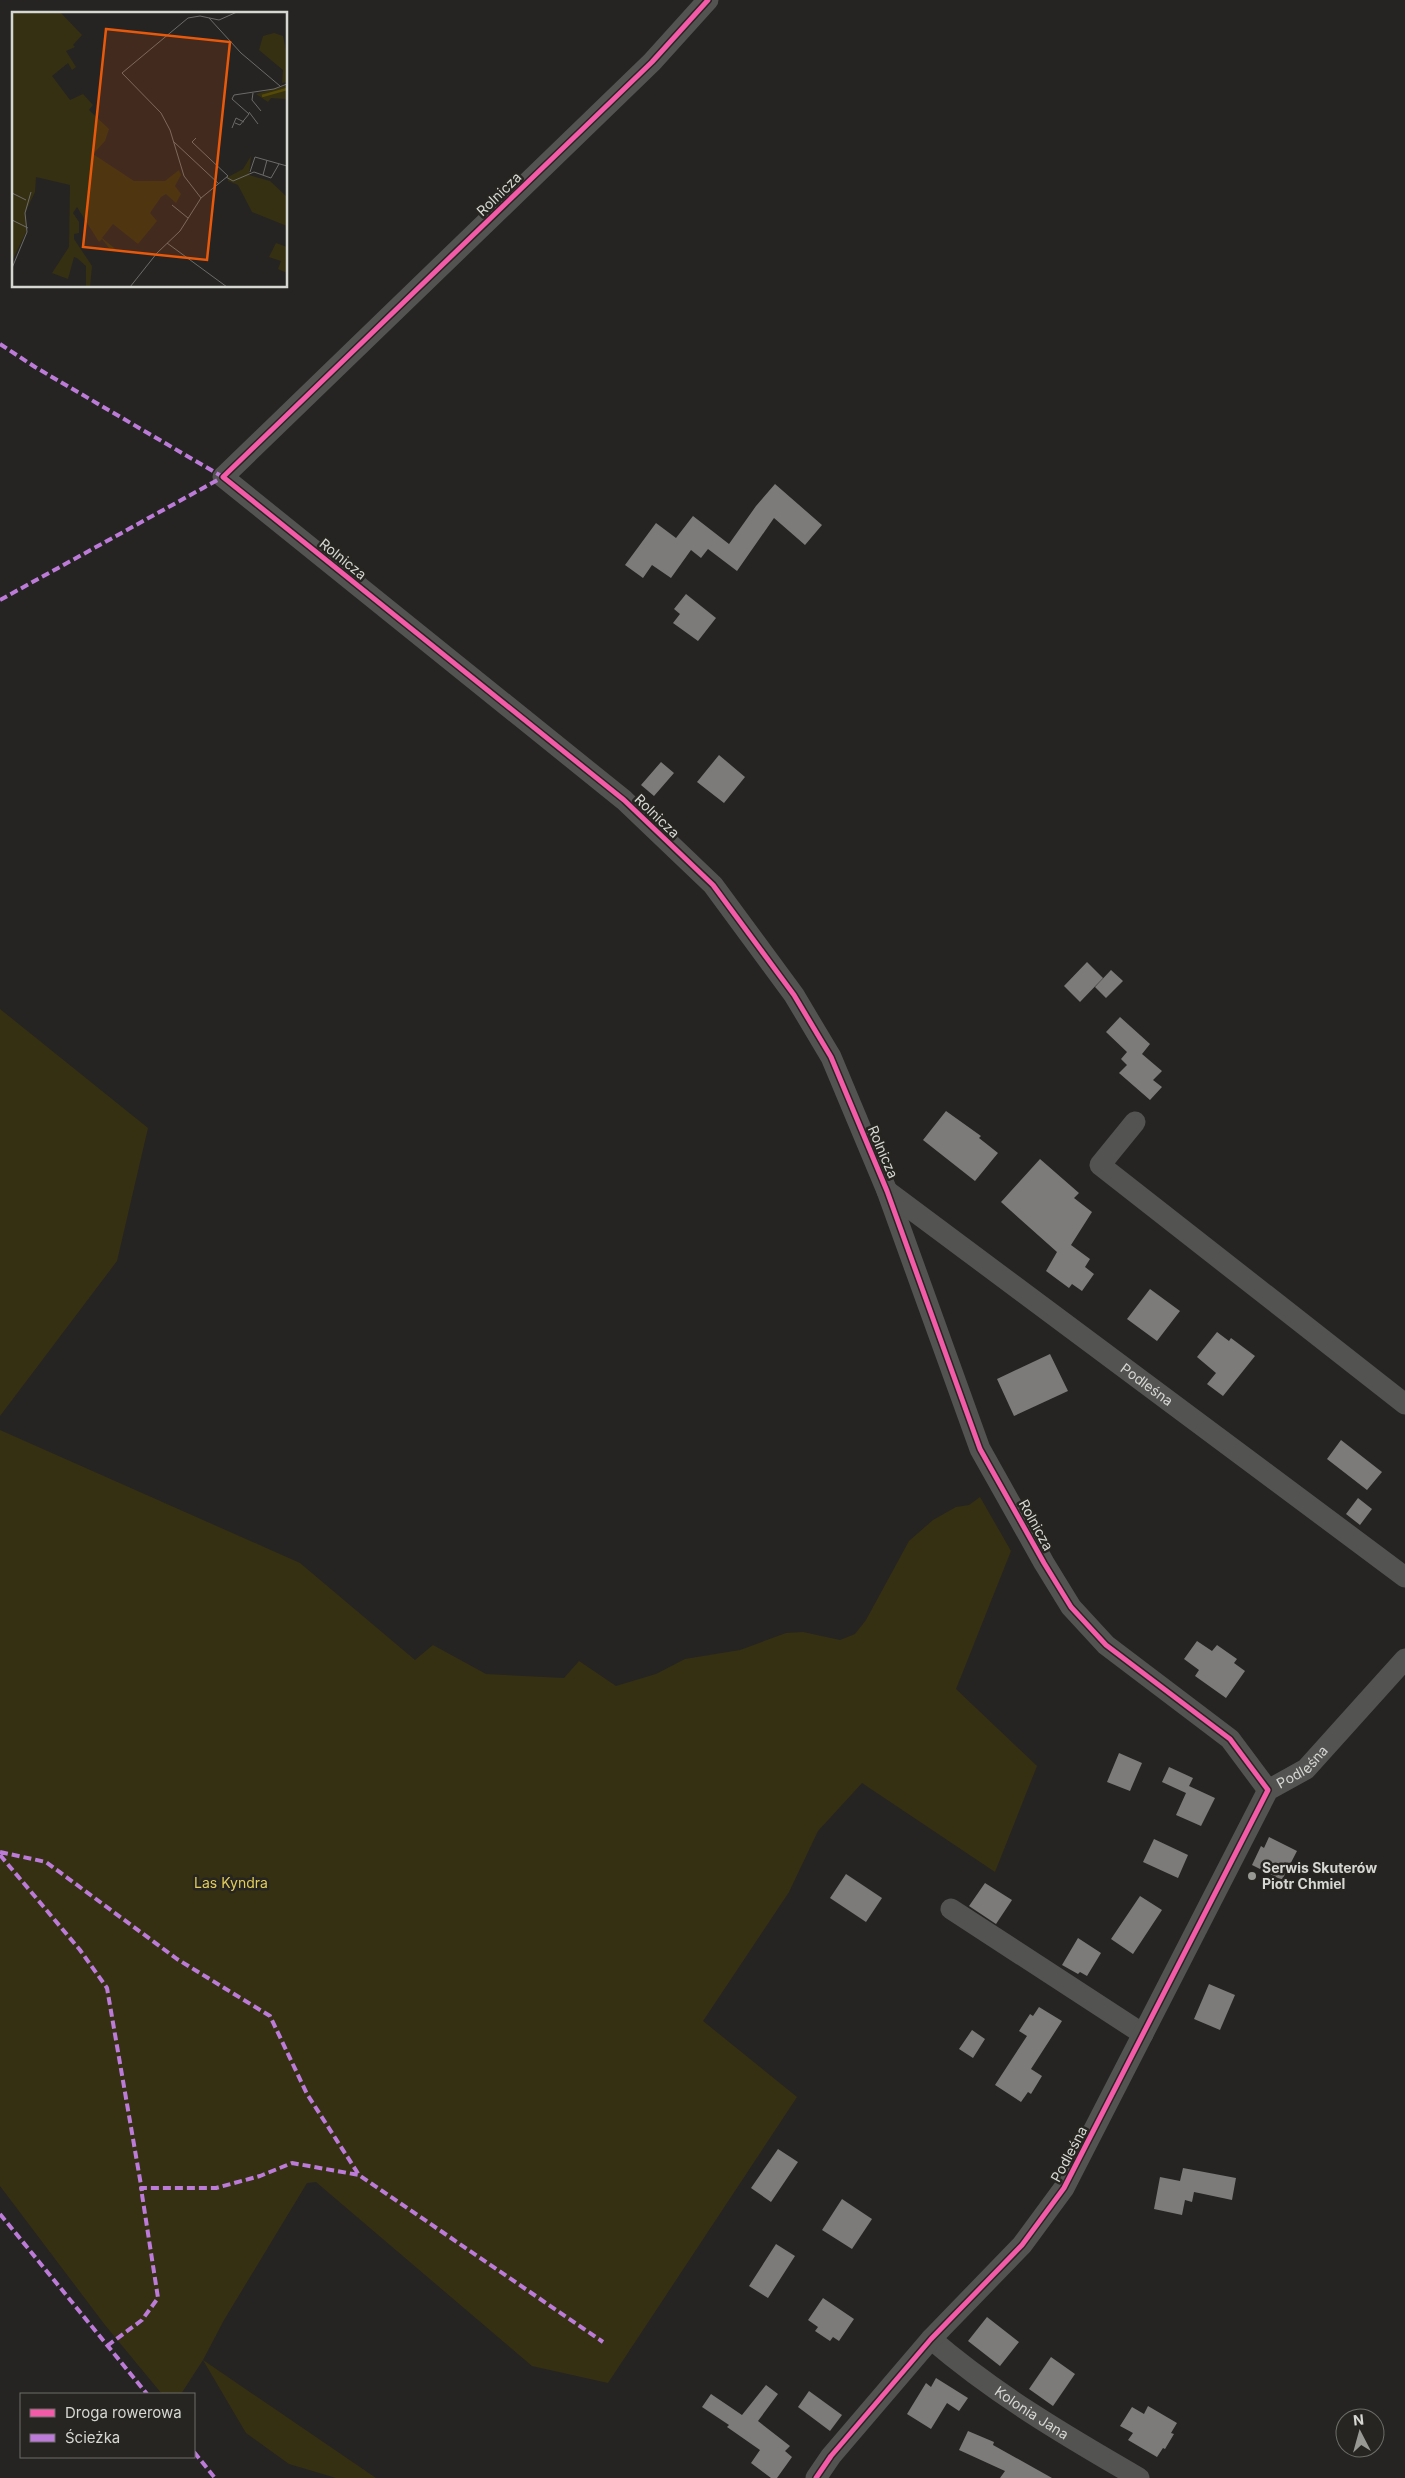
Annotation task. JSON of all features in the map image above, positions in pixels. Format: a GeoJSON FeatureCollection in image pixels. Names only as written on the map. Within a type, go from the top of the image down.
{"type":"FeatureCollection","features":[{"type":"Feature","properties":{"kind":"street","name":"Rolnicza"},"geometry":{"type":"LineString","coordinates":[[708,0],[652,62],[223,477],[624,800],[713,885],[794,995],[831,1057],[887,1191],[980,1449],[1071,1606],[1106,1645],[1230,1739],[1268,1790]]}},
{"type":"Feature","properties":{"kind":"street"},"geometry":{"type":"LineString","coordinates":[[1135,1122],[1100,1165],[1405,1404]]}},
{"type":"Feature","properties":{"kind":"street","name":"Podleśna"},"geometry":{"type":"LineString","coordinates":[[887,1191],[1405,1577]]}},
{"type":"Feature","properties":{"kind":"street","name":"Podleśna"},"geometry":{"type":"LineString","coordinates":[[816,2478],[831,2456],[932,2339],[1022,2245],[1064,2188],[1268,1790],[1306,1769],[1405,1658]]}},
{"type":"Feature","properties":{"kind":"street"},"geometry":{"type":"LineString","coordinates":[[951,1909],[1143,2034]]}},
{"type":"Feature","properties":{"kind":"street","name":"Kolonia Jana"},"geometry":{"type":"LineString","coordinates":[[932,2339],[988,2385],[1077,2443],[1139,2478]]}},
{"type":"Feature","properties":{"kind":"green space"},"geometry":{"type":"Polygon","coordinates":[[[0,1009],[148,1128],[117,1261],[0,1416],[0,1009]]]}},
{"type":"Feature","properties":{"kind":"green space","name":"Las Kyndra"},"geometry":{"type":"Polygon","coordinates":[[[0,1430],[300,1563],[415,1660],[433,1645],[486,1674],[564,1678],[579,1661],[616,1686],[656,1674],[685,1659],[740,1650],[786,1633],[803,1632],[840,1640],[855,1634],[866,1620],[909,1541],[933,1520],[956,1507],[969,1505],[980,1497],[1011,1551],[956,1689],[1037,1766],[995,1872],[862,1783],[818,1831],[789,1892],[703,2021],[797,2097],[608,2383],[532,2366],[316,2182],[307,2183],[182,2393],[161,2393],[105,2325],[0,2186],[0,1430]]]}},
{"type":"Feature","properties":{"kind":"green space"},"geometry":{"type":"Polygon","coordinates":[[[203,2360],[376,2478],[336,2478],[289,2464],[246,2433],[203,2360]]]}},
{"type":"Feature","properties":{"kind":"building"},"geometry":{"type":"Polygon","coordinates":[[[775,484],[822,525],[805,545],[774,518],[737,571],[708,549],[701,558],[691,550],[671,578],[652,565],[643,578],[625,565],[656,523],[676,538],[693,516],[729,544],[756,506],[775,484]]]}},
{"type":"Feature","properties":{"kind":"building"},"geometry":{"type":"Polygon","coordinates":[[[686,594],[716,618],[698,641],[673,623],[680,614],[674,609],[686,594]]]}},
{"type":"Feature","properties":{"kind":"building"},"geometry":{"type":"Polygon","coordinates":[[[719,755],[745,777],[724,803],[697,782],[719,755]]]}},
{"type":"Feature","properties":{"kind":"building"},"geometry":{"type":"Polygon","coordinates":[[[661,762],[674,773],[654,796],[641,785],[661,762]]]}},
{"type":"Feature","properties":{"kind":"building"},"geometry":{"type":"Polygon","coordinates":[[[1087,962],[1103,978],[1080,1002],[1064,986],[1087,962]]]}},
{"type":"Feature","properties":{"kind":"building"},"geometry":{"type":"Polygon","coordinates":[[[1111,970],[1123,981],[1106,998],[1095,987],[1111,970]]]}},
{"type":"Feature","properties":{"kind":"building"},"geometry":{"type":"Polygon","coordinates":[[[1120,1017],[1150,1044],[1142,1054],[1162,1071],[1153,1080],[1162,1087],[1150,1100],[1119,1073],[1127,1065],[1121,1059],[1127,1052],[1106,1032],[1120,1017]]]}},
{"type":"Feature","properties":{"kind":"building"},"geometry":{"type":"Polygon","coordinates":[[[946,1111],[981,1136],[979,1138],[998,1153],[975,1181],[923,1140],[946,1111]]]}},
{"type":"Feature","properties":{"kind":"building"},"geometry":{"type":"Polygon","coordinates":[[[1040,1159],[1079,1193],[1074,1198],[1092,1212],[1071,1245],[1090,1259],[1085,1267],[1094,1274],[1082,1291],[1072,1284],[1069,1288],[1046,1271],[1057,1252],[1001,1202],[1040,1159]]]}},
{"type":"Feature","properties":{"kind":"building"},"geometry":{"type":"Polygon","coordinates":[[[1150,1289],[1180,1311],[1157,1341],[1127,1319],[1150,1289]]]}},
{"type":"Feature","properties":{"kind":"building"},"geometry":{"type":"Polygon","coordinates":[[[1217,1332],[1229,1341],[1231,1338],[1255,1356],[1223,1396],[1207,1384],[1216,1373],[1197,1357],[1217,1332]]]}},
{"type":"Feature","properties":{"kind":"building"},"geometry":{"type":"Polygon","coordinates":[[[1050,1354],[1068,1391],[1014,1416],[997,1379],[1050,1354]]]}},
{"type":"Feature","properties":{"kind":"building"},"geometry":{"type":"Polygon","coordinates":[[[1341,1440],[1382,1472],[1367,1490],[1327,1459],[1341,1440]]]}},
{"type":"Feature","properties":{"kind":"building"},"geometry":{"type":"Polygon","coordinates":[[[1358,1498],[1372,1509],[1360,1525],[1346,1514],[1358,1498]]]}},
{"type":"Feature","properties":{"kind":"building"},"geometry":{"type":"Polygon","coordinates":[[[1197,1641],[1212,1651],[1217,1645],[1237,1659],[1234,1663],[1245,1671],[1226,1698],[1195,1676],[1199,1670],[1184,1659],[1197,1641]]]}},
{"type":"Feature","properties":{"kind":"building"},"geometry":{"type":"Polygon","coordinates":[[[1119,1753],[1142,1763],[1130,1791],[1107,1782],[1119,1753]]]}},
{"type":"Feature","properties":{"kind":"building"},"geometry":{"type":"Polygon","coordinates":[[[1169,1767],[1193,1778],[1189,1786],[1215,1798],[1201,1826],[1176,1815],[1186,1793],[1162,1782],[1169,1767]]]}},
{"type":"Feature","properties":{"kind":"building"},"geometry":{"type":"Polygon","coordinates":[[[1269,1837],[1297,1851],[1282,1880],[1252,1865],[1261,1846],[1264,1848],[1269,1837]]]}},
{"type":"Feature","properties":{"kind":"building"},"geometry":{"type":"Polygon","coordinates":[[[1154,1839],[1188,1855],[1178,1878],[1143,1862],[1154,1839]]]}},
{"type":"Feature","properties":{"kind":"building"},"geometry":{"type":"Polygon","coordinates":[[[846,1874],[882,1898],[866,1922],[830,1898],[846,1874]]]}},
{"type":"Feature","properties":{"kind":"building"},"geometry":{"type":"Polygon","coordinates":[[[985,1883],[1012,1900],[996,1924],[969,1906],[985,1883]]]}},
{"type":"Feature","properties":{"kind":"building"},"geometry":{"type":"Polygon","coordinates":[[[1140,1896],[1162,1910],[1133,1954],[1111,1939],[1140,1896]]]}},
{"type":"Feature","properties":{"kind":"building"},"geometry":{"type":"Polygon","coordinates":[[[1078,1938],[1101,1953],[1087,1976],[1080,1972],[1078,1974],[1062,1965],[1078,1938]]]}},
{"type":"Feature","properties":{"kind":"building"},"geometry":{"type":"Polygon","coordinates":[[[1209,1984],[1235,1995],[1220,2030],[1194,2019],[1209,1984]]]}},
{"type":"Feature","properties":{"kind":"building"},"geometry":{"type":"Polygon","coordinates":[[[1039,2007],[1062,2021],[1031,2069],[1042,2076],[1031,2094],[1028,2092],[1021,2102],[995,2085],[1027,2036],[1019,2031],[1030,2014],[1033,2016],[1039,2007]]]}},
{"type":"Feature","properties":{"kind":"building"},"geometry":{"type":"Polygon","coordinates":[[[972,2030],[985,2039],[973,2058],[959,2049],[972,2030]]]}},
{"type":"Feature","properties":{"kind":"building"},"geometry":{"type":"Polygon","coordinates":[[[778,2149],[798,2162],[771,2202],[751,2188],[778,2149]]]}},
{"type":"Feature","properties":{"kind":"building"},"geometry":{"type":"Polygon","coordinates":[[[1183,2168],[1236,2178],[1232,2200],[1194,2192],[1192,2202],[1185,2200],[1182,2215],[1154,2209],[1160,2177],[1180,2181],[1183,2168]]]}},
{"type":"Feature","properties":{"kind":"building"},"geometry":{"type":"Polygon","coordinates":[[[842,2199],[872,2219],[852,2249],[822,2230],[842,2199]]]}},
{"type":"Feature","properties":{"kind":"building"},"geometry":{"type":"Polygon","coordinates":[[[776,2244],[795,2256],[768,2298],[749,2286],[776,2244]]]}},
{"type":"Feature","properties":{"kind":"building"},"geometry":{"type":"Polygon","coordinates":[[[823,2298],[854,2319],[839,2341],[833,2337],[830,2341],[815,2331],[818,2327],[808,2320],[823,2298]]]}},
{"type":"Feature","properties":{"kind":"building"},"geometry":{"type":"Polygon","coordinates":[[[987,2317],[1019,2342],[1000,2366],[968,2341],[987,2317]]]}},
{"type":"Feature","properties":{"kind":"building"},"geometry":{"type":"Polygon","coordinates":[[[1051,2357],[1075,2374],[1053,2406],[1029,2389],[1051,2357]]]}},
{"type":"Feature","properties":{"kind":"building"},"geometry":{"type":"Polygon","coordinates":[[[936,2378],[968,2398],[959,2411],[947,2403],[931,2429],[907,2414],[926,2383],[931,2387],[936,2378]]]}},
{"type":"Feature","properties":{"kind":"building"},"geometry":{"type":"Polygon","coordinates":[[[766,2385],[778,2394],[758,2421],[790,2446],[785,2451],[792,2457],[777,2478],[771,2478],[751,2463],[760,2450],[727,2427],[729,2425],[702,2407],[711,2394],[742,2415],[766,2385]]]}},
{"type":"Feature","properties":{"kind":"building"},"geometry":{"type":"Polygon","coordinates":[[[809,2391],[842,2415],[830,2431],[798,2407],[809,2391]]]}},
{"type":"Feature","properties":{"kind":"building"},"geometry":{"type":"Polygon","coordinates":[[[1148,2406],[1177,2423],[1171,2433],[1174,2434],[1165,2449],[1163,2448],[1157,2457],[1128,2440],[1133,2433],[1120,2426],[1132,2407],[1144,2414],[1148,2406]]]}},
{"type":"Feature","properties":{"kind":"building"},"geometry":{"type":"Polygon","coordinates":[[[968,2431],[994,2442],[993,2445],[1052,2478],[1000,2478],[1005,2471],[959,2450],[968,2431]]]}},
{"type":"Feature","properties":{"kind":"marked path"},"geometry":{"type":"LineString","coordinates":[[0,344],[35,367],[223,477]]}},
{"type":"Feature","properties":{"kind":"marked path"},"geometry":{"type":"LineString","coordinates":[[0,600],[223,477]]}},
{"type":"Feature","properties":{"kind":"marked path"},"geometry":{"type":"LineString","coordinates":[[0,1852],[46,1862],[177,1959],[270,2016],[307,2094],[359,2175],[603,2342]]}},
{"type":"Feature","properties":{"kind":"marked path"},"geometry":{"type":"LineString","coordinates":[[0,1855],[80,1950],[107,1988],[142,2191]]}},
{"type":"Feature","properties":{"kind":"marked path"},"geometry":{"type":"LineString","coordinates":[[107,2346],[142,2320],[158,2298],[141,2188],[216,2188],[260,2176],[292,2163],[359,2175]]}},
{"type":"Feature","properties":{"kind":"marked path"},"geometry":{"type":"LineString","coordinates":[[0,2214],[146,2393]]}},
{"type":"Feature","properties":{"kind":"marked path"},"geometry":{"type":"LineString","coordinates":[[195,2453],[215,2478]]}},
{"type":"Feature","properties":{"kind":"cycle path"},"geometry":{"type":"LineString","coordinates":[[708,0],[652,62],[223,477],[624,800],[713,885],[794,995],[831,1057],[887,1191],[980,1449],[1044,1563],[1071,1607],[1106,1645],[1230,1739],[1268,1790],[1064,2188],[1022,2245],[931,2339],[831,2456],[816,2478]]}},
{"type":"Feature","properties":{"kind":"place","name":"Serwis Skuterów Piotr Chmiel"},"geometry":{"type":"Point","coordinates":[1252,1876]}}]}
